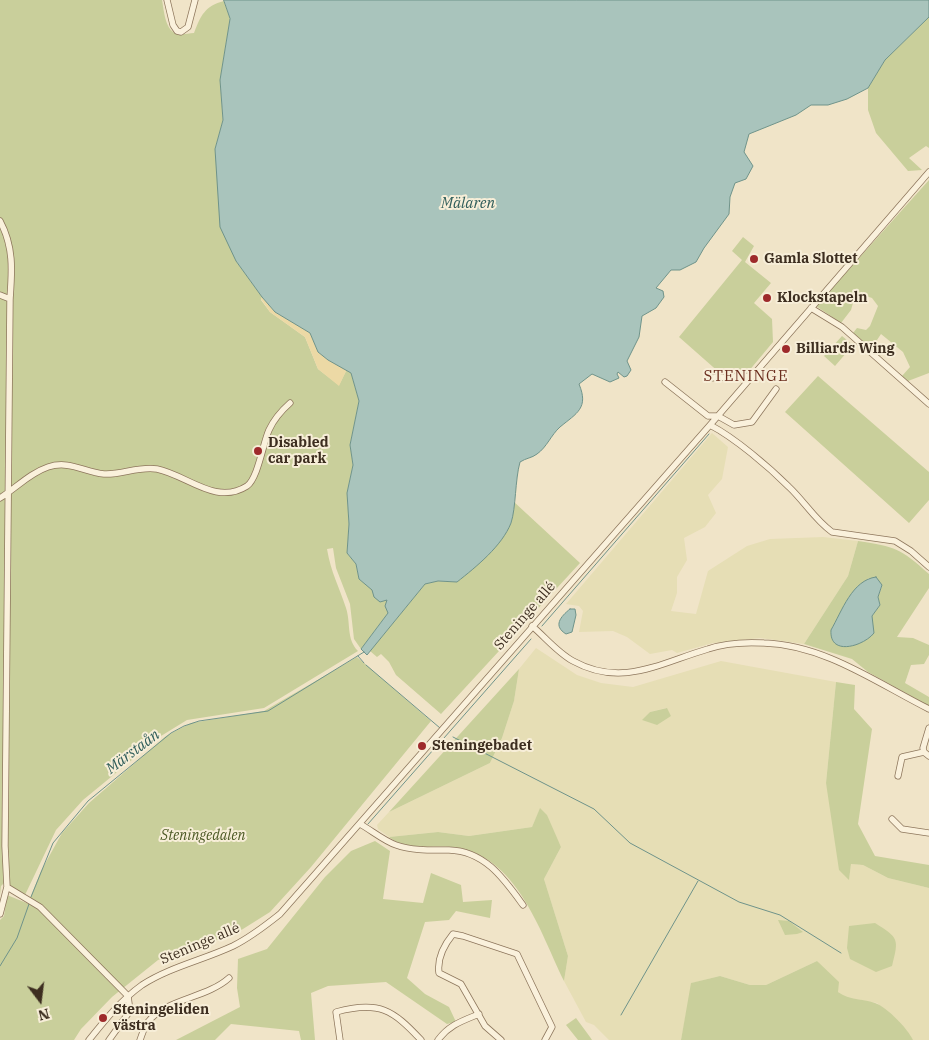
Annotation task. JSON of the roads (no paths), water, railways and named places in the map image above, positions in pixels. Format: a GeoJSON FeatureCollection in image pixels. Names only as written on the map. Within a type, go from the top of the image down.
{"type":"FeatureCollection","features":[{"type":"Feature","properties":{"kind":"street"},"geometry":{"type":"LineString","coordinates":[[167,0],[172,25],[177,31],[181,32],[188,27],[195,0]]}},
{"type":"Feature","properties":{"kind":"street","name":"Steninge allé"},"geometry":{"type":"LineString","coordinates":[[89,1040],[106,1018],[128,996],[162,974],[233,946],[259,931],[280,914],[718,416],[929,172]]}},
{"type":"Feature","properties":{"kind":"street"},"geometry":{"type":"LineString","coordinates":[[0,221],[11,247],[5,863],[7,887],[0,914]]}},
{"type":"Feature","properties":{"kind":"street"},"geometry":{"type":"LineString","coordinates":[[0,295],[10,300]]}},
{"type":"Feature","properties":{"kind":"street"},"geometry":{"type":"LineString","coordinates":[[811,308],[842,328],[929,404]]}},
{"type":"Feature","properties":{"kind":"street"},"geometry":{"type":"LineString","coordinates":[[710,378],[752,376]]}},
{"type":"Feature","properties":{"kind":"street"},"geometry":{"type":"LineString","coordinates":[[665,382],[700,412],[708,416],[718,416],[734,425],[752,422],[776,389]]}},
{"type":"Feature","properties":{"kind":"street"},"geometry":{"type":"LineString","coordinates":[[0,498],[31,476],[48,467],[66,464],[103,474],[136,468],[157,469],[208,490],[223,493],[235,491],[248,485],[255,474],[274,419],[290,402]]}},
{"type":"Feature","properties":{"kind":"street"},"geometry":{"type":"LineString","coordinates":[[710,425],[724,432],[789,487],[824,526],[832,532],[895,542],[911,551],[929,568]]}},
{"type":"Feature","properties":{"kind":"street"},"geometry":{"type":"LineString","coordinates":[[0,514],[8,516]]}},
{"type":"Feature","properties":{"kind":"street"},"geometry":{"type":"LineString","coordinates":[[532,626],[571,660],[594,670],[621,674],[643,671],[710,648],[738,643],[765,642],[792,646],[848,666],[929,709]]}},
{"type":"Feature","properties":{"kind":"street"},"geometry":{"type":"LineString","coordinates":[[898,776],[902,757],[926,754],[923,748],[929,728]]}},
{"type":"Feature","properties":{"kind":"street"},"geometry":{"type":"LineString","coordinates":[[892,820],[902,828],[929,833]]}},
{"type":"Feature","properties":{"kind":"street"},"geometry":{"type":"LineString","coordinates":[[360,824],[395,845],[419,850],[453,850],[480,858],[499,872],[523,905]]}},
{"type":"Feature","properties":{"kind":"street"},"geometry":{"type":"LineString","coordinates":[[7,887],[23,898],[35,903],[128,996],[130,1011],[109,1040]]}},
{"type":"Feature","properties":{"kind":"street"},"geometry":{"type":"LineString","coordinates":[[501,1040],[489,1030],[461,984],[439,973],[438,963],[447,942],[453,934],[518,954],[552,1027],[545,1040]]}},
{"type":"Feature","properties":{"kind":"street"},"geometry":{"type":"LineString","coordinates":[[140,1040],[148,1022],[161,1012],[220,986],[229,978]]}},
{"type":"Feature","properties":{"kind":"street"},"geometry":{"type":"LineString","coordinates":[[340,1040],[336,1012],[355,1007],[389,1011],[397,1016],[421,1040]]}},
{"type":"Feature","properties":{"kind":"street"},"geometry":{"type":"LineString","coordinates":[[438,1040],[444,1032],[455,1024],[479,1014]]}},
{"type":"Feature","properties":{"kind":"water","name":"Mälaren"},"geometry":{"type":"Polygon","coordinates":[[[224,0],[929,0],[929,17],[885,60],[868,88],[847,99],[828,105],[811,105],[796,115],[749,134],[744,152],[753,166],[746,179],[735,183],[730,197],[729,214],[696,262],[680,270],[671,270],[656,288],[663,291],[664,297],[656,308],[642,316],[639,337],[627,361],[631,370],[627,376],[624,377],[618,372],[619,378],[610,382],[592,374],[579,384],[583,399],[580,409],[557,430],[540,451],[520,462],[513,517],[507,532],[495,548],[457,582],[438,581],[425,584],[367,655],[361,649],[388,613],[385,606],[387,600],[380,602],[374,597],[372,590],[359,579],[356,564],[347,553],[349,524],[347,493],[353,465],[350,445],[359,401],[351,373],[318,352],[310,333],[275,312],[236,261],[220,227],[215,149],[223,120],[220,80],[230,19],[224,0]]]}},
{"type":"Feature","properties":{"kind":"water"},"geometry":{"type":"Polygon","coordinates":[[[876,577],[882,585],[878,597],[880,605],[872,616],[874,633],[863,642],[855,645],[841,646],[835,644],[831,630],[844,606],[860,584],[876,577]]]}},
{"type":"Feature","properties":{"kind":"water"},"geometry":{"type":"Polygon","coordinates":[[[570,609],[575,609],[576,615],[572,632],[566,634],[560,628],[559,622],[570,609]]]}},
{"type":"Feature","properties":{"kind":"waterway"},"geometry":{"type":"LineString","coordinates":[[542,626],[709,434]]}},
{"type":"Feature","properties":{"kind":"waterway"},"geometry":{"type":"LineString","coordinates":[[444,738],[531,639]]}},
{"type":"Feature","properties":{"kind":"waterway","name":"Märstaån"},"geometry":{"type":"LineString","coordinates":[[31,897],[53,843],[88,801],[171,733],[199,721],[268,711],[364,652]]}},
{"type":"Feature","properties":{"kind":"waterway"},"geometry":{"type":"LineString","coordinates":[[358,656],[364,663]]}},
{"type":"Feature","properties":{"kind":"waterway"},"geometry":{"type":"LineString","coordinates":[[366,665],[440,728]]}},
{"type":"Feature","properties":{"kind":"waterway"},"geometry":{"type":"LineString","coordinates":[[453,737],[594,809],[630,843],[739,902],[780,915],[841,953]]}},
{"type":"Feature","properties":{"kind":"waterway"},"geometry":{"type":"LineString","coordinates":[[368,824],[441,741]]}},
{"type":"Feature","properties":{"kind":"waterway"},"geometry":{"type":"LineString","coordinates":[[621,1015],[698,881]]}},
{"type":"Feature","properties":{"kind":"waterway","name":"Märstaån"},"geometry":{"type":"LineString","coordinates":[[0,966],[17,938],[29,904]]}},
{"type":"Feature","properties":{"kind":"place","name":"Gamla Slottet"},"geometry":{"type":"Point","coordinates":[754,259]}},
{"type":"Feature","properties":{"kind":"place","name":"Klockstapeln"},"geometry":{"type":"Point","coordinates":[767,298]}},
{"type":"Feature","properties":{"kind":"place","name":"Billiards Wing"},"geometry":{"type":"Point","coordinates":[786,349]}},
{"type":"Feature","properties":{"kind":"place","name":"Disabled car park"},"geometry":{"type":"Point","coordinates":[258,451]}},
{"type":"Feature","properties":{"kind":"place","name":"Steningebadet"},"geometry":{"type":"Point","coordinates":[422,746]}},
{"type":"Feature","properties":{"kind":"place","name":"Steningeliden västra"},"geometry":{"type":"Point","coordinates":[103,1018]}},
{"type":"Feature","properties":{"kind":"district","name":"STENINGE"},"geometry":{"type":"Point","coordinates":[746,377]}},
{"type":"Feature","properties":{"kind":"park label","name":"Steningedalen"},"geometry":{"type":"Point","coordinates":[203,836]}}]}
